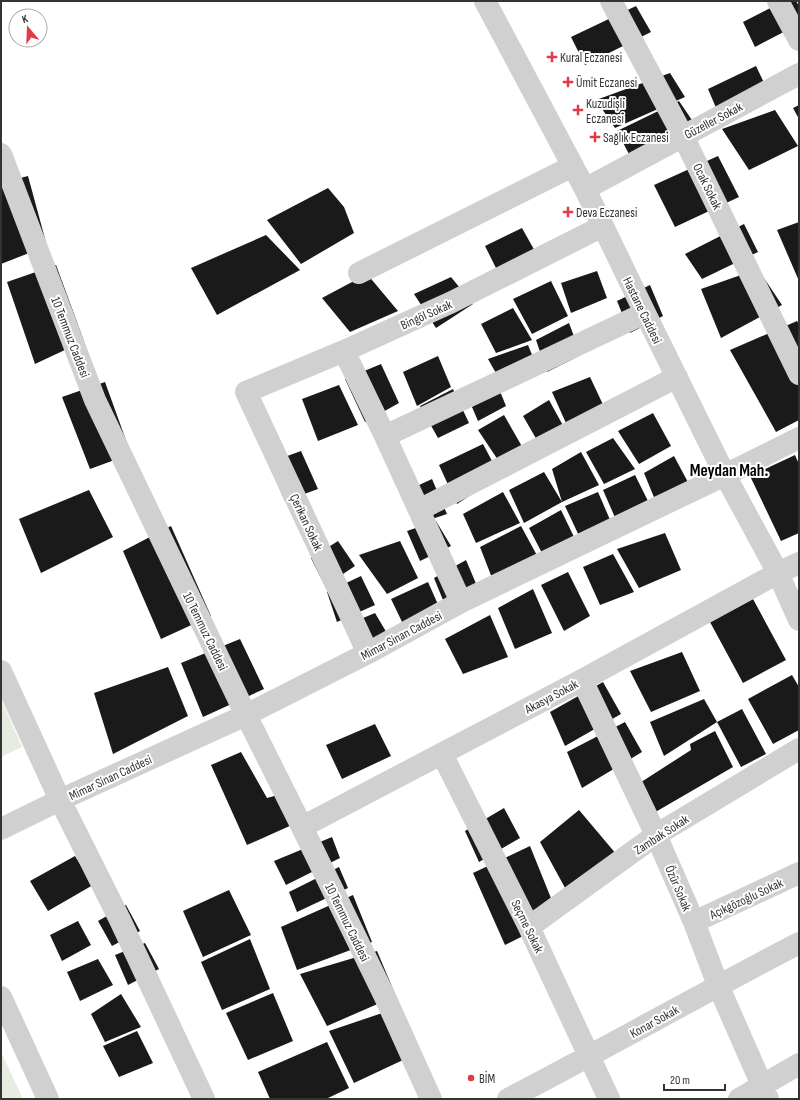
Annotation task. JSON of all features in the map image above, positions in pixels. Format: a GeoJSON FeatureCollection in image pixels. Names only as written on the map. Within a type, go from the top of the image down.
{"type":"FeatureCollection","features":[{"type":"Feature","properties":{"kind":"street","name":"Hastane Caddesi"},"geometry":{"type":"LineString","coordinates":[[485,1],[585,189],[644,313],[725,475],[778,573],[799,620]]}},
{"type":"Feature","properties":{"kind":"street","name":"Ocak Sokak"},"geometry":{"type":"LineString","coordinates":[[611,1],[683,136],[799,374]]}},
{"type":"Feature","properties":{"kind":"street"},"geometry":{"type":"LineString","coordinates":[[778,1],[799,40]]}},
{"type":"Feature","properties":{"kind":"street","name":"Güzeller Sokak"},"geometry":{"type":"LineString","coordinates":[[585,189],[799,74]]}},
{"type":"Feature","properties":{"kind":"street","name":"10 Temmuz Caddesi"},"geometry":{"type":"LineString","coordinates":[[1,154],[95,400],[246,715],[385,997],[431,1099]]}},
{"type":"Feature","properties":{"kind":"street"},"geometry":{"type":"LineString","coordinates":[[359,273],[573,166]]}},
{"type":"Feature","properties":{"kind":"street","name":"Bingöl Sokak"},"geometry":{"type":"LineString","coordinates":[[246,392],[344,351],[452,302],[603,226]]}},
{"type":"Feature","properties":{"kind":"street"},"geometry":{"type":"LineString","coordinates":[[386,436],[644,313]]}},
{"type":"Feature","properties":{"kind":"street"},"geometry":{"type":"LineString","coordinates":[[344,351],[386,436],[461,602]]}},
{"type":"Feature","properties":{"kind":"street"},"geometry":{"type":"LineString","coordinates":[[419,510],[677,377]]}},
{"type":"Feature","properties":{"kind":"street","name":"Çerikan Sokak"},"geometry":{"type":"LineString","coordinates":[[246,392],[368,653]]}},
{"type":"Feature","properties":{"kind":"street","name":"Mimar Sinan Caddesi"},"geometry":{"type":"LineString","coordinates":[[1,829],[60,800],[246,715],[368,653],[461,602],[799,438]]}},
{"type":"Feature","properties":{"kind":"street","name":"Akasya Sokak"},"geometry":{"type":"LineString","coordinates":[[302,827],[582,680],[799,563]]}},
{"type":"Feature","properties":{"kind":"street"},"geometry":{"type":"LineString","coordinates":[[1,671],[60,800],[120,920],[204,1099]]}},
{"type":"Feature","properties":{"kind":"street","name":"Özür Sokak"},"geometry":{"type":"LineString","coordinates":[[582,680],[656,835],[694,922],[718,986],[765,1092]]}},
{"type":"Feature","properties":{"kind":"street","name":"Zambak Sokak"},"geometry":{"type":"LineString","coordinates":[[529,927],[656,835],[799,749]]}},
{"type":"Feature","properties":{"kind":"street","name":"Seçme Sokak"},"geometry":{"type":"LineString","coordinates":[[442,754],[529,927],[609,1099]]}},
{"type":"Feature","properties":{"kind":"street","name":"Açıkgözoğlu Sokak"},"geometry":{"type":"LineString","coordinates":[[694,922],[799,873]]}},
{"type":"Feature","properties":{"kind":"street","name":"Konar Sokak"},"geometry":{"type":"LineString","coordinates":[[508,1099],[799,943]]}},
{"type":"Feature","properties":{"kind":"street"},"geometry":{"type":"LineString","coordinates":[[1,997],[48,1099]]}},
{"type":"Feature","properties":{"kind":"street"},"geometry":{"type":"LineString","coordinates":[[739,1099],[765,1092],[799,1064]]}},
{"type":"Feature","properties":{"kind":"shaded area"},"geometry":{"type":"Polygon","coordinates":[[[1,699],[22,747],[1,757],[1,699]]]}},
{"type":"Feature","properties":{"kind":"shaded area"},"geometry":{"type":"Polygon","coordinates":[[[1,1052],[23,1099],[1,1099],[1,1052]]]}},
{"type":"Feature","properties":{"kind":"building"},"geometry":{"type":"Polygon","coordinates":[[[784,1],[796,1],[799,6],[799,24],[755,47],[743,22],[784,1]]]}},
{"type":"Feature","properties":{"kind":"building"},"geometry":{"type":"Polygon","coordinates":[[[636,6],[651,32],[585,65],[571,37],[636,6]]]}},
{"type":"Feature","properties":{"kind":"building"},"geometry":{"type":"Polygon","coordinates":[[[756,66],[768,91],[720,117],[708,89],[756,66]]]}},
{"type":"Feature","properties":{"kind":"building"},"geometry":{"type":"Polygon","coordinates":[[[670,73],[685,97],[615,128],[596,100],[670,73]]]}},
{"type":"Feature","properties":{"kind":"building"},"geometry":{"type":"Polygon","coordinates":[[[679,101],[696,126],[632,160],[617,131],[679,101]]]}},
{"type":"Feature","properties":{"kind":"building"},"geometry":{"type":"Polygon","coordinates":[[[799,105],[799,119],[793,108],[799,105]]]}},
{"type":"Feature","properties":{"kind":"building"},"geometry":{"type":"Polygon","coordinates":[[[775,110],[798,146],[749,170],[722,129],[775,110]]]}},
{"type":"Feature","properties":{"kind":"building"},"geometry":{"type":"Polygon","coordinates":[[[718,156],[739,197],[675,227],[654,185],[718,156]]]}},
{"type":"Feature","properties":{"kind":"building"},"geometry":{"type":"Polygon","coordinates":[[[28,176],[47,246],[1,264],[1,183],[28,176]]]}},
{"type":"Feature","properties":{"kind":"building"},"geometry":{"type":"Polygon","coordinates":[[[328,188],[344,207],[354,233],[301,264],[267,220],[328,188]]]}},
{"type":"Feature","properties":{"kind":"building"},"geometry":{"type":"Polygon","coordinates":[[[799,222],[799,281],[777,230],[799,222]]]}},
{"type":"Feature","properties":{"kind":"building"},"geometry":{"type":"Polygon","coordinates":[[[744,224],[758,252],[702,279],[685,254],[744,224]]]}},
{"type":"Feature","properties":{"kind":"building"},"geometry":{"type":"Polygon","coordinates":[[[522,228],[536,253],[499,274],[485,246],[522,228]]]}},
{"type":"Feature","properties":{"kind":"building"},"geometry":{"type":"Polygon","coordinates":[[[266,235],[300,270],[217,315],[191,268],[266,235]]]}},
{"type":"Feature","properties":{"kind":"building"},"geometry":{"type":"Polygon","coordinates":[[[56,265],[84,341],[35,364],[7,282],[56,265]]]}},
{"type":"Feature","properties":{"kind":"building"},"geometry":{"type":"Polygon","coordinates":[[[758,269],[782,305],[721,338],[701,289],[758,269]]]}},
{"type":"Feature","properties":{"kind":"building"},"geometry":{"type":"Polygon","coordinates":[[[597,271],[607,298],[571,313],[561,283],[597,271]]]}},
{"type":"Feature","properties":{"kind":"building"},"geometry":{"type":"Polygon","coordinates":[[[367,274],[398,311],[350,332],[322,298],[367,274]]]}},
{"type":"Feature","properties":{"kind":"building"},"geometry":{"type":"Polygon","coordinates":[[[451,277],[473,304],[436,328],[414,294],[451,277]]]}},
{"type":"Feature","properties":{"kind":"building"},"geometry":{"type":"Polygon","coordinates":[[[551,281],[568,316],[532,334],[513,299],[551,281]]]}},
{"type":"Feature","properties":{"kind":"building"},"geometry":{"type":"Polygon","coordinates":[[[650,285],[663,316],[630,333],[617,301],[650,285]]]}},
{"type":"Feature","properties":{"kind":"building"},"geometry":{"type":"Polygon","coordinates":[[[513,308],[532,340],[496,353],[481,324],[513,308]]]}},
{"type":"Feature","properties":{"kind":"building"},"geometry":{"type":"Polygon","coordinates":[[[797,321],[799,324],[799,420],[776,432],[730,350],[797,321]]]}},
{"type":"Feature","properties":{"kind":"building"},"geometry":{"type":"Polygon","coordinates":[[[569,323],[581,355],[547,372],[536,340],[569,323]]]}},
{"type":"Feature","properties":{"kind":"building"},"geometry":{"type":"Polygon","coordinates":[[[528,345],[537,367],[501,382],[488,359],[528,345]]]}},
{"type":"Feature","properties":{"kind":"building"},"geometry":{"type":"Polygon","coordinates":[[[438,356],[451,387],[417,406],[403,372],[438,356]]]}},
{"type":"Feature","properties":{"kind":"building"},"geometry":{"type":"Polygon","coordinates":[[[381,364],[399,403],[365,422],[345,379],[381,364]]]}},
{"type":"Feature","properties":{"kind":"building"},"geometry":{"type":"Polygon","coordinates":[[[590,377],[607,413],[570,432],[552,392],[590,377]]]}},
{"type":"Feature","properties":{"kind":"building"},"geometry":{"type":"Polygon","coordinates":[[[495,379],[506,406],[478,421],[466,393],[495,379]]]}},
{"type":"Feature","properties":{"kind":"building"},"geometry":{"type":"Polygon","coordinates":[[[105,382],[131,454],[90,469],[62,397],[105,382]]]}},
{"type":"Feature","properties":{"kind":"building"},"geometry":{"type":"Polygon","coordinates":[[[339,385],[358,425],[318,441],[302,399],[339,385]]]}},
{"type":"Feature","properties":{"kind":"building"},"geometry":{"type":"Polygon","coordinates":[[[453,389],[469,423],[438,438],[420,406],[453,389]]]}},
{"type":"Feature","properties":{"kind":"building"},"geometry":{"type":"Polygon","coordinates":[[[549,400],[571,440],[545,454],[523,416],[549,400]]]}},
{"type":"Feature","properties":{"kind":"building"},"geometry":{"type":"Polygon","coordinates":[[[653,413],[671,446],[639,464],[618,431],[653,413]]]}},
{"type":"Feature","properties":{"kind":"building"},"geometry":{"type":"Polygon","coordinates":[[[504,415],[528,457],[504,469],[478,430],[504,415]]]}},
{"type":"Feature","properties":{"kind":"building"},"geometry":{"type":"Polygon","coordinates":[[[613,438],[635,469],[604,484],[586,452],[613,438]]]}},
{"type":"Feature","properties":{"kind":"building"},"geometry":{"type":"Polygon","coordinates":[[[483,444],[500,476],[457,504],[439,465],[483,444]]]}},
{"type":"Feature","properties":{"kind":"building"},"geometry":{"type":"Polygon","coordinates":[[[301,451],[318,489],[285,501],[268,463],[301,451]]]}},
{"type":"Feature","properties":{"kind":"building"},"geometry":{"type":"Polygon","coordinates":[[[581,452],[599,485],[562,502],[552,469],[581,452]]]}},
{"type":"Feature","properties":{"kind":"building"},"geometry":{"type":"Polygon","coordinates":[[[795,455],[799,464],[799,533],[781,541],[750,476],[795,455]]]}},
{"type":"Feature","properties":{"kind":"building"},"geometry":{"type":"Polygon","coordinates":[[[674,456],[690,486],[658,507],[644,473],[674,456]]]}},
{"type":"Feature","properties":{"kind":"building"},"geometry":{"type":"Polygon","coordinates":[[[544,472],[562,502],[524,523],[509,490],[544,472]]]}},
{"type":"Feature","properties":{"kind":"building"},"geometry":{"type":"Polygon","coordinates":[[[635,475],[650,505],[617,522],[603,490],[635,475]]]}},
{"type":"Feature","properties":{"kind":"building"},"geometry":{"type":"Polygon","coordinates":[[[432,479],[447,514],[414,525],[404,492],[432,479]]]}},
{"type":"Feature","properties":{"kind":"building"},"geometry":{"type":"Polygon","coordinates":[[[89,490],[113,537],[41,573],[19,519],[89,490]]]}},
{"type":"Feature","properties":{"kind":"building"},"geometry":{"type":"Polygon","coordinates":[[[503,492],[520,523],[476,543],[463,514],[503,492]]]}},
{"type":"Feature","properties":{"kind":"building"},"geometry":{"type":"Polygon","coordinates":[[[598,492],[611,522],[581,540],[565,506],[598,492]]]}},
{"type":"Feature","properties":{"kind":"building"},"geometry":{"type":"Polygon","coordinates":[[[561,510],[575,539],[544,557],[529,528],[561,510]]]}},
{"type":"Feature","properties":{"kind":"building"},"geometry":{"type":"Polygon","coordinates":[[[436,521],[451,546],[420,561],[407,531],[436,521]]]}},
{"type":"Feature","properties":{"kind":"building"},"geometry":{"type":"Polygon","coordinates":[[[171,526],[211,616],[161,639],[123,551],[171,526]]]}},
{"type":"Feature","properties":{"kind":"building"},"geometry":{"type":"Polygon","coordinates":[[[521,526],[540,561],[494,583],[480,547],[521,526]]]}},
{"type":"Feature","properties":{"kind":"building"},"geometry":{"type":"Polygon","coordinates":[[[665,533],[681,570],[639,588],[617,549],[665,533]]]}},
{"type":"Feature","properties":{"kind":"building"},"geometry":{"type":"Polygon","coordinates":[[[338,541],[355,566],[325,586],[311,558],[338,541]]]}},
{"type":"Feature","properties":{"kind":"building"},"geometry":{"type":"Polygon","coordinates":[[[400,541],[418,578],[387,594],[359,555],[400,541]]]}},
{"type":"Feature","properties":{"kind":"building"},"geometry":{"type":"Polygon","coordinates":[[[613,554],[634,592],[600,605],[583,567],[613,554]]]}},
{"type":"Feature","properties":{"kind":"building"},"geometry":{"type":"Polygon","coordinates":[[[466,560],[480,593],[447,610],[434,578],[466,560]]]}},
{"type":"Feature","properties":{"kind":"building"},"geometry":{"type":"Polygon","coordinates":[[[568,572],[590,616],[564,631],[541,585],[568,572]]]}},
{"type":"Feature","properties":{"kind":"building"},"geometry":{"type":"Polygon","coordinates":[[[361,576],[375,605],[337,622],[327,592],[361,576]]]}},
{"type":"Feature","properties":{"kind":"building"},"geometry":{"type":"Polygon","coordinates":[[[428,582],[440,609],[404,626],[391,599],[428,582]]]}},
{"type":"Feature","properties":{"kind":"building"},"geometry":{"type":"Polygon","coordinates":[[[533,589],[552,633],[515,649],[498,608],[533,589]]]}},
{"type":"Feature","properties":{"kind":"building"},"geometry":{"type":"Polygon","coordinates":[[[753,599],[786,660],[743,683],[710,622],[753,599]]]}},
{"type":"Feature","properties":{"kind":"building"},"geometry":{"type":"Polygon","coordinates":[[[375,613],[391,640],[357,655],[344,626],[375,613]]]}},
{"type":"Feature","properties":{"kind":"building"},"geometry":{"type":"Polygon","coordinates":[[[490,615],[508,657],[463,674],[445,639],[490,615]]]}},
{"type":"Feature","properties":{"kind":"building"},"geometry":{"type":"Polygon","coordinates":[[[240,639],[264,689],[203,717],[181,663],[240,639]]]}},
{"type":"Feature","properties":{"kind":"building"},"geometry":{"type":"Polygon","coordinates":[[[682,652],[700,691],[651,712],[630,671],[682,652]]]}},
{"type":"Feature","properties":{"kind":"building"},"geometry":{"type":"Polygon","coordinates":[[[168,667],[188,716],[113,754],[94,693],[168,667]]]}},
{"type":"Feature","properties":{"kind":"building"},"geometry":{"type":"Polygon","coordinates":[[[792,675],[799,687],[799,730],[773,744],[748,699],[792,675]]]}},
{"type":"Feature","properties":{"kind":"building"},"geometry":{"type":"Polygon","coordinates":[[[603,682],[621,714],[565,746],[550,712],[603,682]]]}},
{"type":"Feature","properties":{"kind":"building"},"geometry":{"type":"Polygon","coordinates":[[[704,699],[717,722],[664,756],[650,722],[704,699]]]}},
{"type":"Feature","properties":{"kind":"building"},"geometry":{"type":"Polygon","coordinates":[[[742,709],[766,754],[741,767],[717,722],[742,709]]]}},
{"type":"Feature","properties":{"kind":"building"},"geometry":{"type":"Polygon","coordinates":[[[625,722],[642,752],[582,788],[567,752],[625,722]]]}},
{"type":"Feature","properties":{"kind":"building"},"geometry":{"type":"Polygon","coordinates":[[[375,724],[391,756],[342,779],[326,745],[375,724]]]}},
{"type":"Feature","properties":{"kind":"building"},"geometry":{"type":"Polygon","coordinates":[[[715,731],[733,767],[652,814],[635,786],[691,750],[690,744],[715,731]]]}},
{"type":"Feature","properties":{"kind":"building"},"geometry":{"type":"Polygon","coordinates":[[[241,752],[267,798],[292,791],[303,820],[247,845],[211,765],[241,752]]]}},
{"type":"Feature","properties":{"kind":"building"},"geometry":{"type":"Polygon","coordinates":[[[504,808],[520,838],[479,862],[465,831],[504,808]]]}},
{"type":"Feature","properties":{"kind":"building"},"geometry":{"type":"Polygon","coordinates":[[[579,810],[617,855],[570,897],[540,842],[579,810]]]}},
{"type":"Feature","properties":{"kind":"building"},"geometry":{"type":"Polygon","coordinates":[[[332,837],[340,858],[286,885],[274,861],[332,837]]]}},
{"type":"Feature","properties":{"kind":"building"},"geometry":{"type":"Polygon","coordinates":[[[530,846],[559,918],[505,945],[473,873],[530,846]]]}},
{"type":"Feature","properties":{"kind":"building"},"geometry":{"type":"Polygon","coordinates":[[[75,856],[93,885],[48,911],[30,881],[75,856]]]}},
{"type":"Feature","properties":{"kind":"building"},"geometry":{"type":"Polygon","coordinates":[[[339,867],[348,888],[297,912],[289,892],[339,867]]]}},
{"type":"Feature","properties":{"kind":"building"},"geometry":{"type":"Polygon","coordinates":[[[229,890],[251,935],[203,957],[183,911],[229,890]]]}},
{"type":"Feature","properties":{"kind":"building"},"geometry":{"type":"Polygon","coordinates":[[[353,895],[372,942],[297,970],[281,927],[353,895]]]}},
{"type":"Feature","properties":{"kind":"building"},"geometry":{"type":"Polygon","coordinates":[[[126,905],[140,931],[112,946],[98,921],[126,905]]]}},
{"type":"Feature","properties":{"kind":"building"},"geometry":{"type":"Polygon","coordinates":[[[78,921],[91,945],[62,961],[50,935],[78,921]]]}},
{"type":"Feature","properties":{"kind":"building"},"geometry":{"type":"Polygon","coordinates":[[[250,939],[270,989],[222,1010],[201,962],[250,939]]]}},
{"type":"Feature","properties":{"kind":"building"},"geometry":{"type":"Polygon","coordinates":[[[145,943],[159,969],[128,985],[115,955],[145,943]]]}},
{"type":"Feature","properties":{"kind":"building"},"geometry":{"type":"Polygon","coordinates":[[[377,951],[396,996],[327,1026],[300,974],[377,951]]]}},
{"type":"Feature","properties":{"kind":"building"},"geometry":{"type":"Polygon","coordinates":[[[98,959],[113,985],[80,1001],[67,972],[98,959]]]}},
{"type":"Feature","properties":{"kind":"building"},"geometry":{"type":"Polygon","coordinates":[[[273,993],[293,1041],[248,1060],[226,1013],[273,993]]]}},
{"type":"Feature","properties":{"kind":"building"},"geometry":{"type":"Polygon","coordinates":[[[121,994],[141,1027],[105,1042],[91,1014],[121,994]]]}},
{"type":"Feature","properties":{"kind":"building"},"geometry":{"type":"Polygon","coordinates":[[[400,1007],[420,1052],[354,1083],[329,1031],[400,1007]]]}},
{"type":"Feature","properties":{"kind":"building"},"geometry":{"type":"Polygon","coordinates":[[[137,1031],[153,1063],[119,1077],[103,1046],[137,1031]]]}},
{"type":"Feature","properties":{"kind":"building"},"geometry":{"type":"Polygon","coordinates":[[[327,1042],[349,1088],[326,1099],[270,1099],[258,1072],[327,1042]]]}},
{"type":"Feature","properties":{"kind":"place","name":"Kural Eczanesi"},"geometry":{"type":"Point","coordinates":[552,57]}},
{"type":"Feature","properties":{"kind":"place","name":"Ümit Eczanesi"},"geometry":{"type":"Point","coordinates":[568,82]}},
{"type":"Feature","properties":{"kind":"place","name":"Kuzudişli Eczanesi"},"geometry":{"type":"Point","coordinates":[578,110]}},
{"type":"Feature","properties":{"kind":"place","name":"Sağlık Eczanesi"},"geometry":{"type":"Point","coordinates":[595,137]}},
{"type":"Feature","properties":{"kind":"place","name":"Deva Eczanesi"},"geometry":{"type":"Point","coordinates":[568,212]}},
{"type":"Feature","properties":{"kind":"place","name":"BİM"},"geometry":{"type":"Point","coordinates":[471,1078]}},
{"type":"Feature","properties":{"kind":"district","name":"Meydan Mah."},"geometry":{"type":"Point","coordinates":[729,470]}}]}
